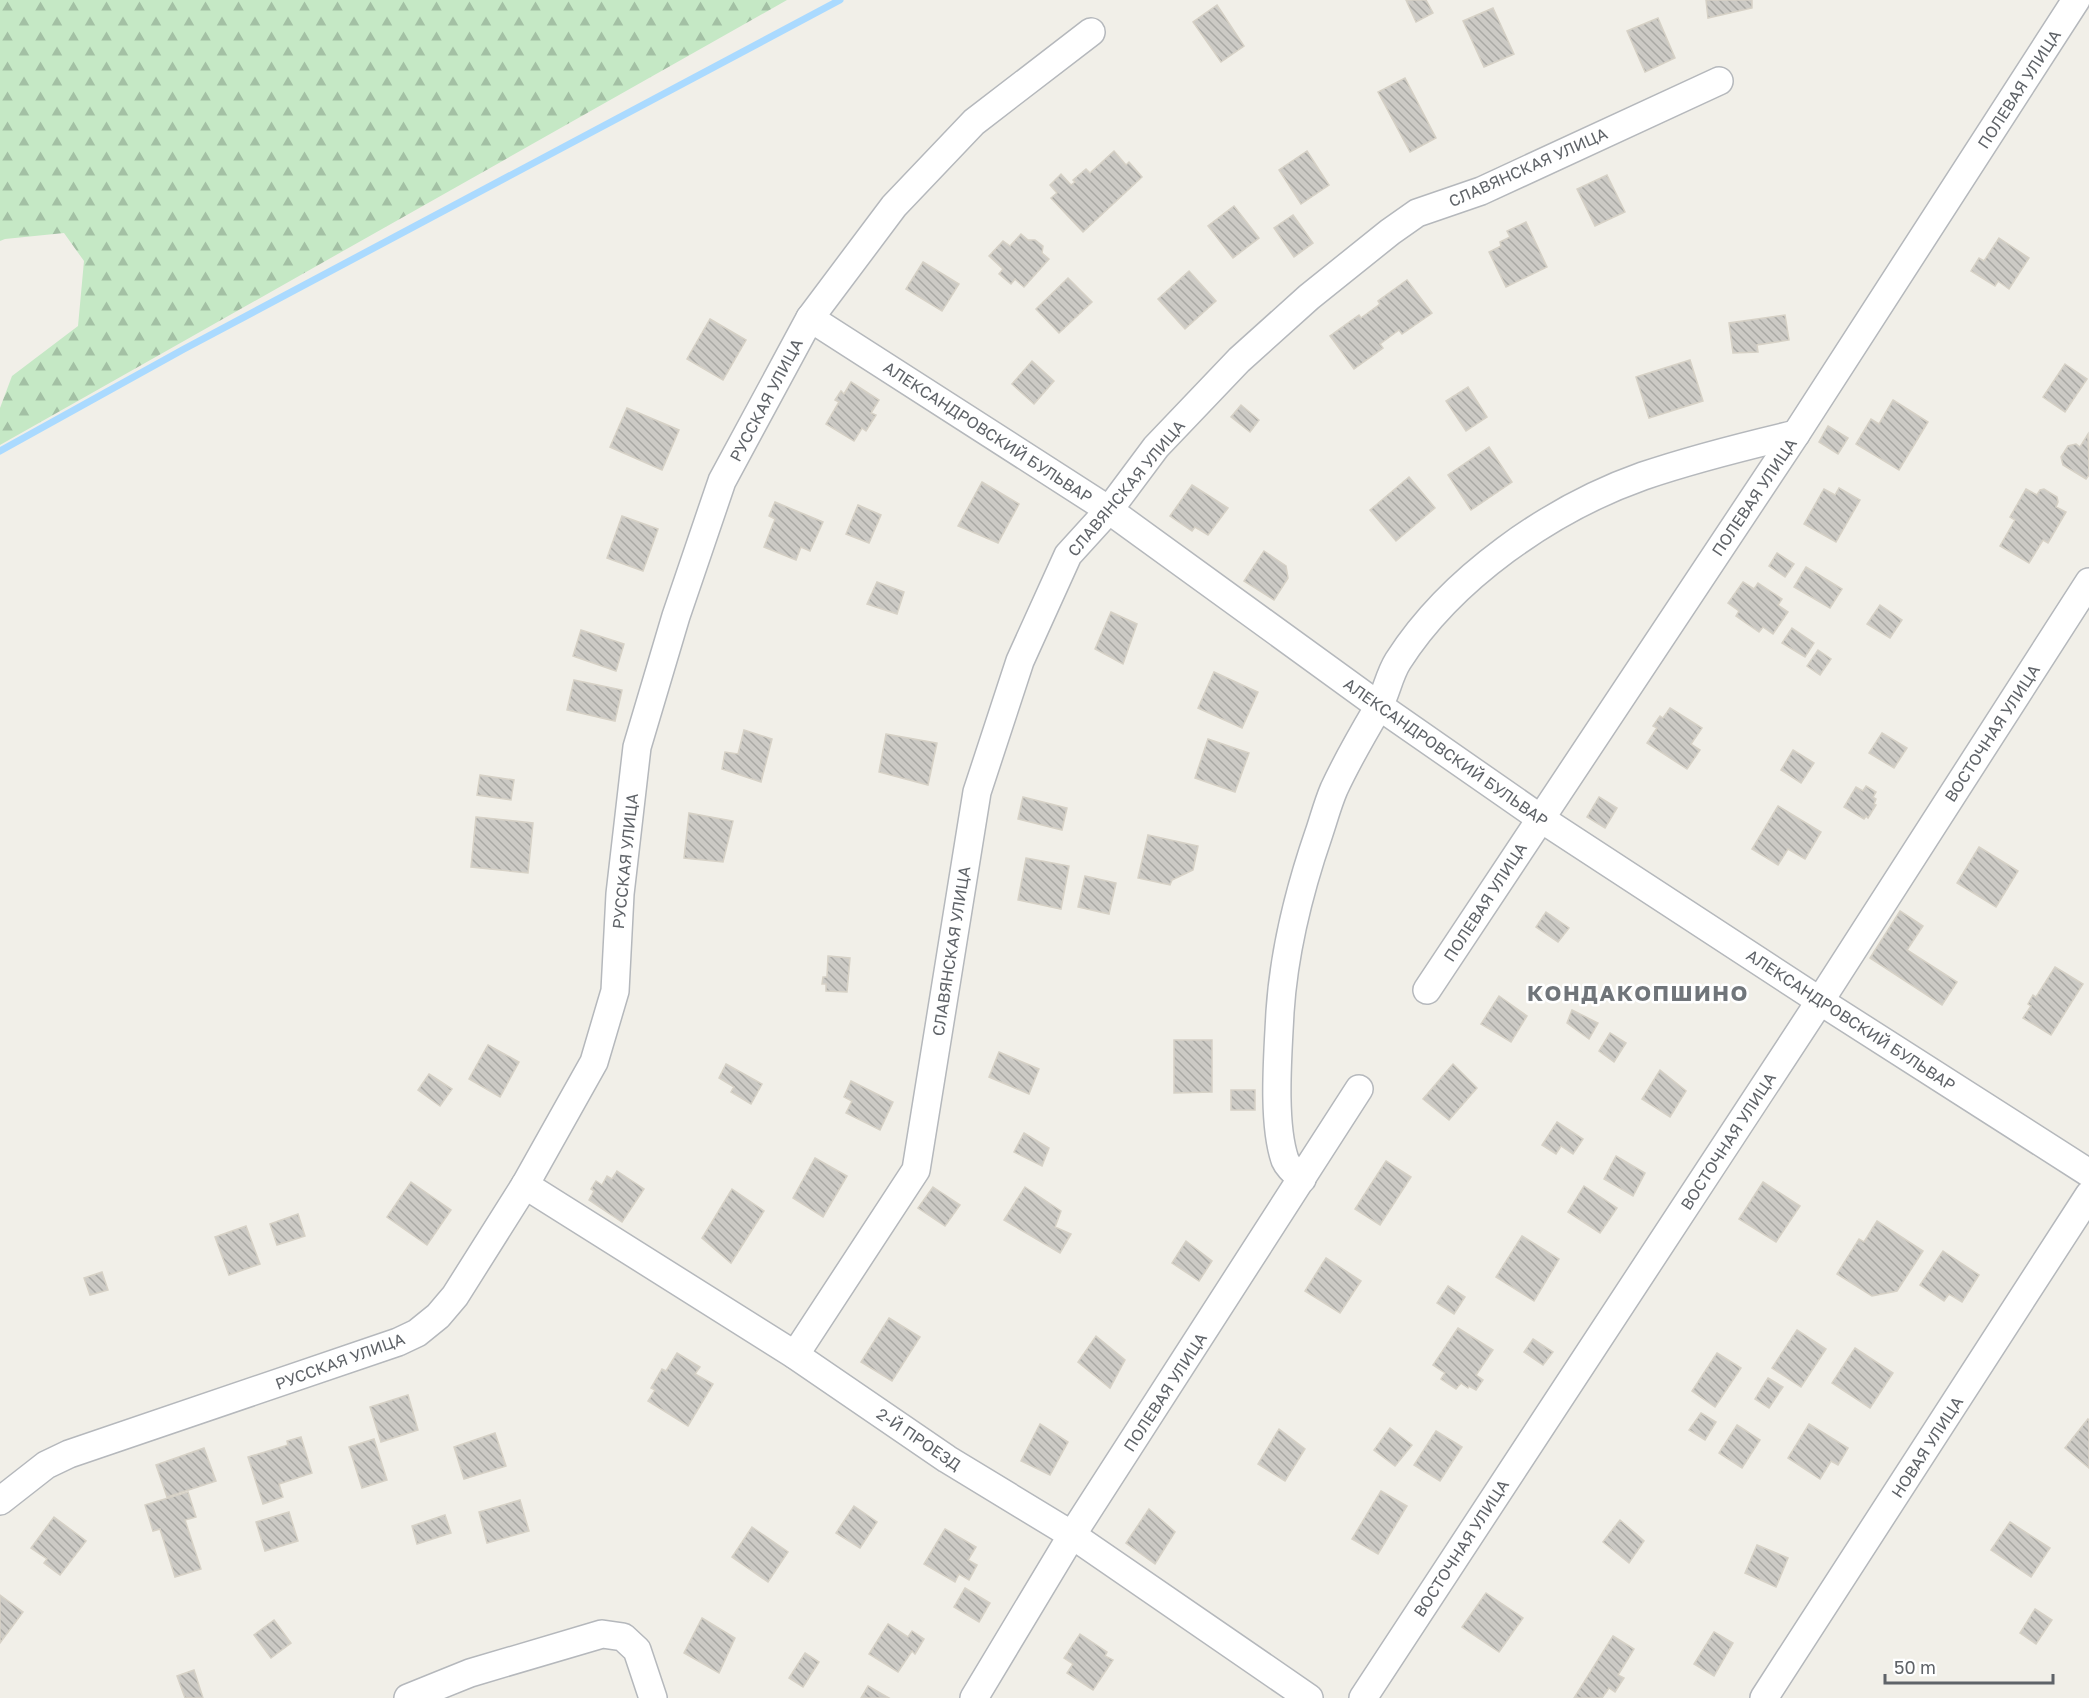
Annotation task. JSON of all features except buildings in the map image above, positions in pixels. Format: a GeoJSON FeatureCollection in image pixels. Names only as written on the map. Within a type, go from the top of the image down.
{"type":"FeatureCollection","features":[{"type":"Feature","properties":{"kind":"street","name":"ПОЛЕВАЯ УЛИЦА"},"geometry":{"type":"LineString","coordinates":[[1427,990],[1796,434],[2076,0]]}},
{"type":"Feature","properties":{"kind":"street","name":"РУССКАЯ УЛИЦА"},"geometry":{"type":"LineString","coordinates":[[0,1501],[46,1465],[69,1454],[215,1406],[417,1334],[438,1316],[455,1296],[525,1185],[594,1062],[615,991],[620,894],[637,747],[676,616],[722,481],[810,318],[894,206],[974,122],[1091,33]]}},
{"type":"Feature","properties":{"kind":"street","name":"СЛАВЯНСКАЯ УЛИЦА"},"geometry":{"type":"LineString","coordinates":[[795,1355],[916,1170],[977,792],[1020,661],[1068,555],[1109,510],[1156,447],[1239,360],[1309,297],[1399,225],[1418,213],[1481,191],[1719,81]]}},
{"type":"Feature","properties":{"kind":"street","name":"АЛЕКСАНДРОВСКИЙ БУЛЬВАР"},"geometry":{"type":"LineString","coordinates":[[810,318],[1109,510],[1379,706],[1540,818],[2089,1173]]}},
{"type":"Feature","properties":{"kind":"street"},"geometry":{"type":"LineString","coordinates":[[1302,1179],[1286,1162],[1280,1130],[1277,1084],[1282,979],[1293,921],[1313,851],[1334,791],[1361,735],[1379,706],[1397,663],[1438,609],[1475,574],[1531,532],[1594,497],[1642,477],[1796,434]]}},
{"type":"Feature","properties":{"kind":"street","name":"ВОСТОЧНАЯ УЛИЦА"},"geometry":{"type":"LineString","coordinates":[[1363,1698],[1820,1001],[2089,582]]}},
{"type":"Feature","properties":{"kind":"street","name":"ПОЛЕВАЯ УЛИЦА"},"geometry":{"type":"LineString","coordinates":[[974,1698],[1072,1535],[1359,1089]]}},
{"type":"Feature","properties":{"kind":"street","name":"2-Й ПРОЕЗД"},"geometry":{"type":"LineString","coordinates":[[525,1185],[795,1355],[947,1459],[1072,1535],[1309,1698]]}},
{"type":"Feature","properties":{"kind":"street","name":"НОВАЯ УЛИЦА"},"geometry":{"type":"LineString","coordinates":[[1764,1698],[2089,1195]]}},
{"type":"Feature","properties":{"kind":"street"},"geometry":{"type":"LineString","coordinates":[[408,1698],[470,1673],[602,1634],[623,1637],[638,1650],[653,1698]]}},
{"type":"Feature","properties":{"kind":"green space"},"geometry":{"type":"Polygon","coordinates":[[[0,0],[787,0],[0,445],[0,408],[12,376],[78,326],[84,261],[64,233],[0,241],[0,0]]]}},
{"type":"Feature","properties":{"kind":"waterway"},"geometry":{"type":"LineString","coordinates":[[0,451],[184,349],[840,0]]}},
{"type":"Feature","properties":{"kind":"district","name":"КОНДАКОПШИНО"},"geometry":{"type":"Point","coordinates":[1638,993]}}]}
